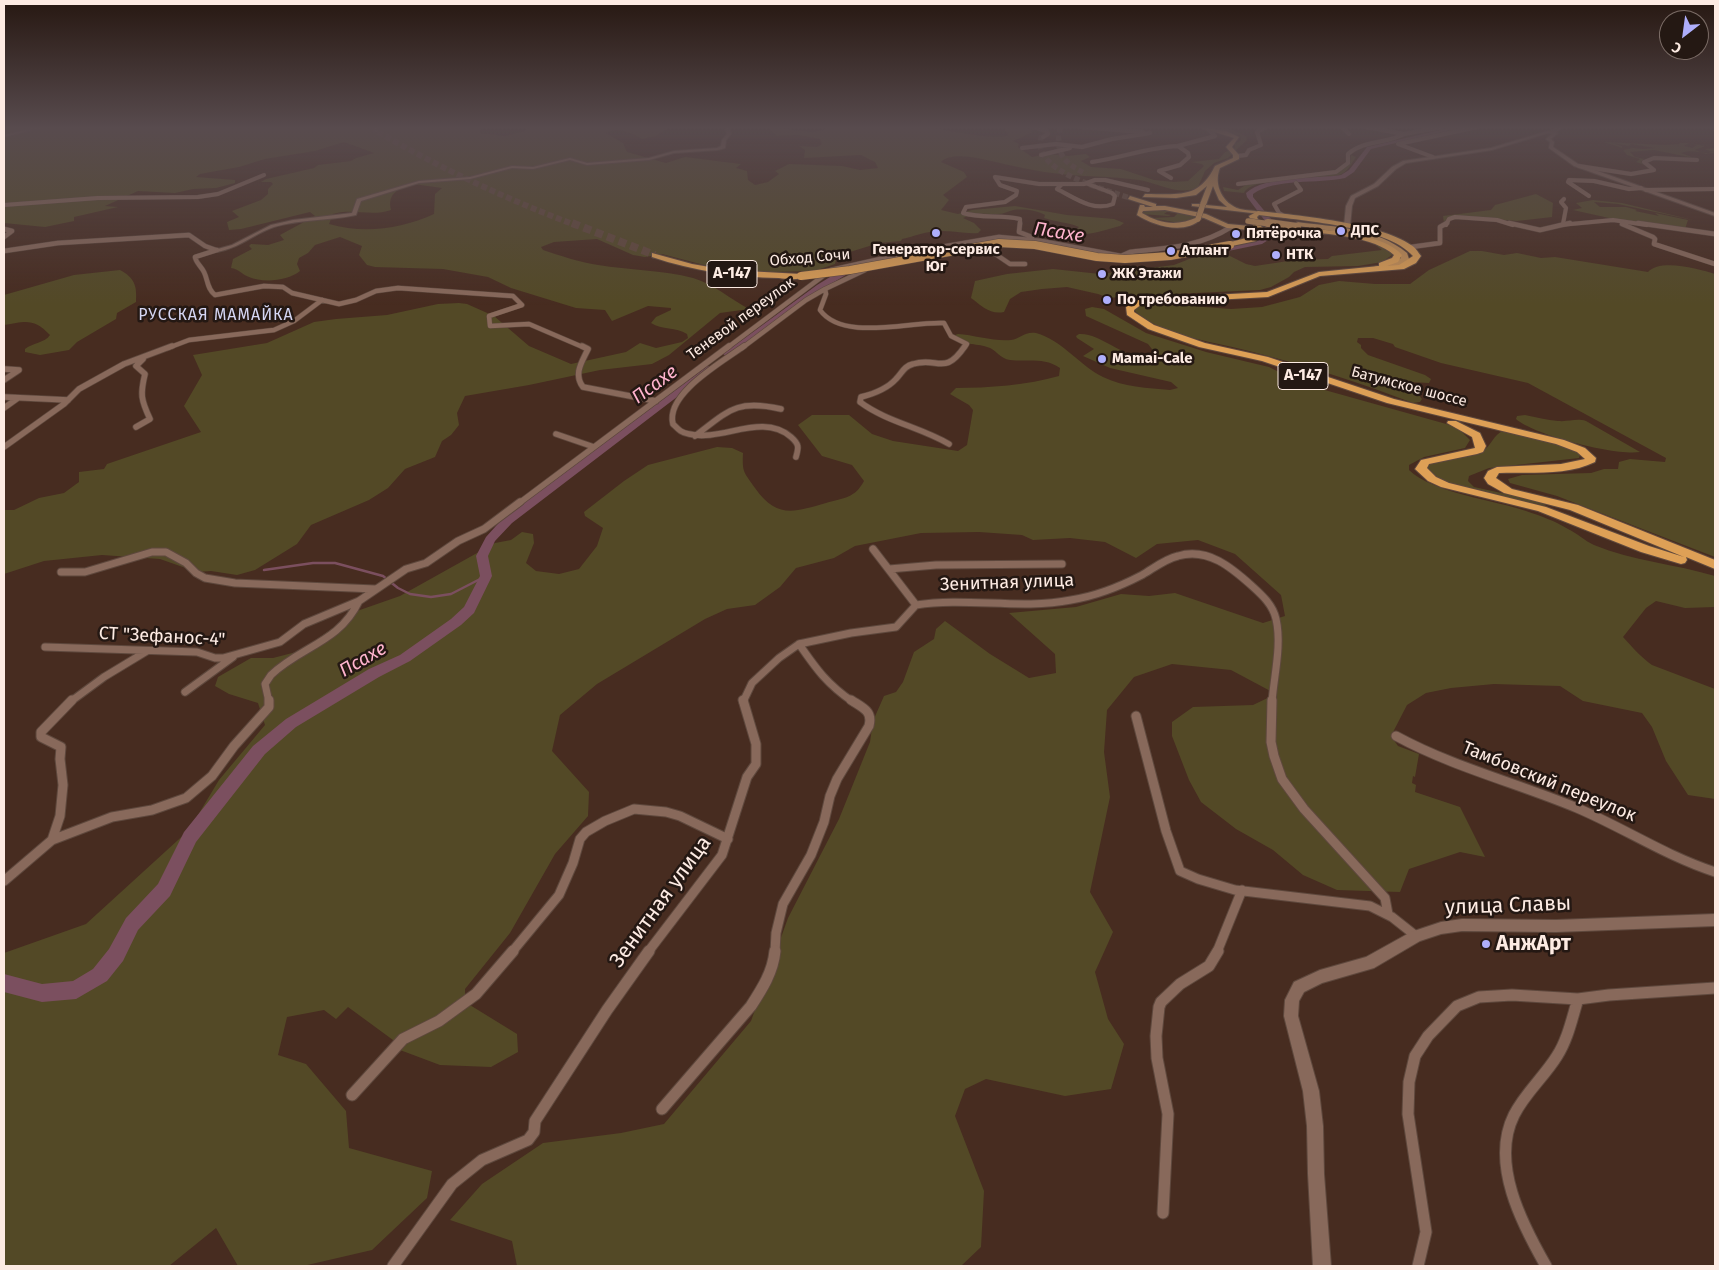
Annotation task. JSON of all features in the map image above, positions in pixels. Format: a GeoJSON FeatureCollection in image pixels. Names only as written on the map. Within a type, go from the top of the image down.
{"type":"FeatureCollection","features":[{"type":"Feature","properties":{"kind":"highway"},"geometry":{"type":"LineString","coordinates":[[1260,229],[1253,216],[1258,213],[1272,214],[1285,218],[1348,223],[1401,242],[1411,247],[1417,254]]}},
{"type":"Feature","properties":{"kind":"highway"},"geometry":{"type":"LineString","coordinates":[[1275,230],[1284,228],[1285,218]]}},
{"type":"Feature","properties":{"kind":"highway","name":"А-147"},"geometry":{"type":"LineString","coordinates":[[1260,229],[1329,234],[1375,241]]}},
{"type":"Feature","properties":{"kind":"highway","name":"Обход Сочи"},"geometry":{"type":"LineString","coordinates":[[655,256],[692,267],[733,274],[801,276],[850,270],[999,243],[1035,245],[1097,257],[1126,259],[1170,256],[1253,239],[1260,229]]}},
{"type":"Feature","properties":{"kind":"highway","name":"Батумское шоссе"},"geometry":{"type":"LineString","coordinates":[[1375,241],[1393,248],[1398,253],[1397,258],[1391,262],[1375,266],[1315,271],[1262,291],[1135,298],[1123,302],[1120,306],[1120,312],[1144,328],[1177,341],[1267,363],[1368,398],[1452,423],[1476,434],[1481,446],[1479,450],[1425,462],[1421,469],[1432,479],[1445,485],[1542,509],[1715,569]]}},
{"type":"Feature","properties":{"kind":"highway","name":"А-147"},"geometry":{"type":"LineString","coordinates":[[1337,272],[1401,267],[1413,261],[1417,254]]}},
{"type":"Feature","properties":{"kind":"highway","name":"Батумское шоссе"},"geometry":{"type":"LineString","coordinates":[[1337,272],[1313,275],[1274,292],[1145,301],[1131,306],[1129,311],[1139,321],[1186,340],[1265,359],[1390,401],[1571,446],[1589,454],[1591,460],[1580,466],[1498,470],[1490,475],[1492,482],[1508,490],[1574,507],[1664,550],[1715,565]]}},
{"type":"Feature","properties":{"kind":"highway"},"geometry":{"type":"LineString","coordinates":[[1481,446],[1485,443],[1489,434],[1495,429],[1501,428]]}},
{"type":"Feature","properties":{"kind":"main road"},"geometry":{"type":"LineString","coordinates":[[1140,196],[1176,196],[1196,193],[1203,186]]}},
{"type":"Feature","properties":{"kind":"main road"},"geometry":{"type":"LineString","coordinates":[[1140,196],[1142,210],[1139,212],[1142,216],[1167,224],[1190,224],[1198,219],[1210,186]]}},
{"type":"Feature","properties":{"kind":"main road"},"geometry":{"type":"LineString","coordinates":[[1216,186],[1223,203],[1248,217]]}},
{"type":"Feature","properties":{"kind":"main road"},"geometry":{"type":"LineString","coordinates":[[1140,196],[1177,210],[1248,217],[1258,213]]}},
{"type":"Feature","properties":{"kind":"main road"},"geometry":{"type":"LineString","coordinates":[[1140,196],[1189,207],[1297,225]]}},
{"type":"Feature","properties":{"kind":"main road","name":"А-147"},"geometry":{"type":"LineString","coordinates":[[1142,210],[1158,208],[1177,210],[1206,216],[1220,224],[1233,227],[1260,229]]}},
{"type":"Feature","properties":{"kind":"main road","name":"Батумское шоссе"},"geometry":{"type":"LineString","coordinates":[[1297,225],[1375,241]]}},
{"type":"Feature","properties":{"kind":"main road","name":"Батумское шоссе"},"geometry":{"type":"LineString","coordinates":[[1297,225],[1377,238],[1397,247],[1406,256],[1400,263],[1383,268],[1337,272]]}},
{"type":"Feature","properties":{"kind":"main road"},"geometry":{"type":"LineString","coordinates":[[1230,245],[1249,235],[1246,231],[1233,227]]}},
{"type":"Feature","properties":{"kind":"street"},"geometry":{"type":"LineString","coordinates":[[4,205],[53,200],[158,199],[206,196],[216,194],[232,186]]}},
{"type":"Feature","properties":{"kind":"street"},"geometry":{"type":"LineString","coordinates":[[402,186],[359,200],[354,214],[301,220],[272,226],[243,243],[195,257],[195,260],[205,273],[206,283],[213,294],[274,286],[283,287],[292,293],[339,304],[356,300],[376,291],[398,288],[513,296],[522,305],[489,316],[489,325],[529,324],[588,349],[577,371],[578,382],[583,387],[656,400]]}},
{"type":"Feature","properties":{"kind":"street","name":"Теневой переулок"},"geometry":{"type":"LineString","coordinates":[[1004,186],[1018,191],[1016,195],[1005,202],[966,207],[963,213],[979,216],[1001,216],[1014,213],[1020,216],[1019,232],[1040,241]]}},
{"type":"Feature","properties":{"kind":"street"},"geometry":{"type":"LineString","coordinates":[[1060,186],[1057,189],[1096,207],[1109,207],[1113,204],[1116,196],[1094,186]]}},
{"type":"Feature","properties":{"kind":"street"},"geometry":{"type":"LineString","coordinates":[[1119,186],[1140,196]]}},
{"type":"Feature","properties":{"kind":"street"},"geometry":{"type":"LineString","coordinates":[[1285,218],[1279,213],[1274,204],[1301,190],[1298,186]]}},
{"type":"Feature","properties":{"kind":"street"},"geometry":{"type":"LineString","coordinates":[[1348,223],[1349,206],[1353,197],[1374,186]]}},
{"type":"Feature","properties":{"kind":"street"},"geometry":{"type":"LineString","coordinates":[[1575,186],[1584,190],[1589,196]]}},
{"type":"Feature","properties":{"kind":"street"},"geometry":{"type":"LineString","coordinates":[[1618,186],[1630,189],[1715,189]]}},
{"type":"Feature","properties":{"kind":"street"},"geometry":{"type":"LineString","coordinates":[[1635,186],[1715,215]]}},
{"type":"Feature","properties":{"kind":"street"},"geometry":{"type":"LineString","coordinates":[[1563,224],[1566,208],[1561,202],[1564,199]]}},
{"type":"Feature","properties":{"kind":"street"},"geometry":{"type":"LineString","coordinates":[[1411,247],[1440,243],[1440,227],[1446,225],[1449,219],[1455,216],[1497,220],[1540,230],[1563,224],[1613,220],[1715,234]]}},
{"type":"Feature","properties":{"kind":"street"},"geometry":{"type":"LineString","coordinates":[[1613,220],[1648,234],[1655,239],[1652,243],[1715,264]]}},
{"type":"Feature","properties":{"kind":"street","name":"Теневой переулок"},"geometry":{"type":"LineString","coordinates":[[378,587],[406,569],[415,568],[425,563],[455,542],[484,529],[831,270],[975,240],[1000,237],[1040,241],[1121,256],[1130,252],[1199,243],[1233,227]]}},
{"type":"Feature","properties":{"kind":"street"},"geometry":{"type":"LineString","coordinates":[[4,230],[12,231],[4,237]]}},
{"type":"Feature","properties":{"kind":"street"},"geometry":{"type":"LineString","coordinates":[[4,251],[58,242],[189,235],[208,249],[218,250]]}},
{"type":"Feature","properties":{"kind":"street"},"geometry":{"type":"LineString","coordinates":[[796,457],[799,448],[798,444],[781,430],[771,427],[695,436],[675,428],[672,421],[672,410],[678,398],[689,387],[806,300],[840,280],[878,267],[985,247],[1027,246],[1030,240]]}},
{"type":"Feature","properties":{"kind":"street"},"geometry":{"type":"LineString","coordinates":[[1401,242],[1424,246]]}},
{"type":"Feature","properties":{"kind":"street"},"geometry":{"type":"LineString","coordinates":[[1417,254],[1424,246]]}},
{"type":"Feature","properties":{"kind":"street"},"geometry":{"type":"LineString","coordinates":[[985,247],[1010,264],[1025,264]]}},
{"type":"Feature","properties":{"kind":"street"},"geometry":{"type":"LineString","coordinates":[[823,276],[840,280]]}},
{"type":"Feature","properties":{"kind":"street"},"geometry":{"type":"LineString","coordinates":[[825,289],[826,294],[820,310],[825,317],[833,321],[874,330],[926,322],[944,323],[951,336],[968,344],[961,355],[952,362],[942,366],[920,364],[906,367],[892,382],[859,399],[864,405],[894,422],[923,432],[948,444]]}},
{"type":"Feature","properties":{"kind":"street"},"geometry":{"type":"LineString","coordinates":[[4,447],[68,400],[79,389],[108,371],[153,352],[189,340],[274,330],[294,322],[322,300]]}},
{"type":"Feature","properties":{"kind":"street"},"geometry":{"type":"LineString","coordinates":[[136,427],[150,419],[142,402],[141,392],[145,374],[136,364],[153,352]]}},
{"type":"Feature","properties":{"kind":"street"},"geometry":{"type":"LineString","coordinates":[[4,369],[20,370],[4,380]]}},
{"type":"Feature","properties":{"kind":"street"},"geometry":{"type":"LineString","coordinates":[[4,397],[68,400]]}},
{"type":"Feature","properties":{"kind":"street"},"geometry":{"type":"LineString","coordinates":[[4,408],[18,398]]}},
{"type":"Feature","properties":{"kind":"street"},"geometry":{"type":"LineString","coordinates":[[695,436],[730,409],[747,404],[760,404],[781,409]]}},
{"type":"Feature","properties":{"kind":"street"},"geometry":{"type":"LineString","coordinates":[[556,434],[594,447]]}},
{"type":"Feature","properties":{"kind":"street","name":"Зенитная улица"},"geometry":{"type":"LineString","coordinates":[[873,548],[916,605],[930,602],[965,601],[1010,603],[1066,601],[1095,594],[1123,584],[1164,561],[1186,554],[1204,554],[1220,560],[1264,599],[1274,613],[1278,626],[1276,672],[1269,728],[1272,752],[1279,773],[1301,806],[1385,898],[1388,914]]}},
{"type":"Feature","properties":{"kind":"street"},"geometry":{"type":"LineString","coordinates":[[61,572],[85,572],[152,552],[166,552],[177,557],[205,578],[235,582],[378,587]]}},
{"type":"Feature","properties":{"kind":"street"},"geometry":{"type":"LineString","coordinates":[[890,569],[963,565],[1062,564]]}},
{"type":"Feature","properties":{"kind":"street","name":"СТ \"Зефанос-4\""},"geometry":{"type":"LineString","coordinates":[[45,647],[197,652],[215,658],[234,655],[280,642],[304,624],[359,601],[378,587]]}},
{"type":"Feature","properties":{"kind":"street"},"geometry":{"type":"LineString","coordinates":[[4,881],[52,840],[112,817],[174,804],[191,794],[212,776],[237,743],[269,707],[271,700],[265,688],[266,682],[275,671],[348,624],[359,601]]}},
{"type":"Feature","properties":{"kind":"street"},"geometry":{"type":"LineString","coordinates":[[662,1109],[750,1006],[763,987],[774,963],[776,933],[783,904],[811,855],[824,822],[830,796],[837,779],[869,726],[871,718],[868,712],[834,689],[823,678],[799,644],[851,633],[874,632],[896,627],[916,605]]}},
{"type":"Feature","properties":{"kind":"street","name":"Зенитная улица"},"geometry":{"type":"LineString","coordinates":[[393,1266],[452,1184],[482,1160],[528,1140],[535,1128],[535,1121],[607,1010],[660,936],[722,855],[747,777],[756,764],[756,744],[743,701],[752,683],[779,658],[799,644]]}},
{"type":"Feature","properties":{"kind":"street"},"geometry":{"type":"LineString","coordinates":[[52,840],[60,816],[64,786],[60,759],[61,747],[41,736],[42,732],[63,707],[147,651]]}},
{"type":"Feature","properties":{"kind":"street"},"geometry":{"type":"LineString","coordinates":[[185,692],[200,679],[213,673],[234,655]]}},
{"type":"Feature","properties":{"kind":"street"},"geometry":{"type":"LineString","coordinates":[[1136,716],[1166,831],[1180,871],[1205,881],[1242,890],[1374,907],[1388,914],[1416,936]]}},
{"type":"Feature","properties":{"kind":"street","name":"Тамбовский переулок"},"geometry":{"type":"LineString","coordinates":[[1396,736],[1462,766],[1535,791],[1589,813],[1616,825],[1672,856],[1694,866],[1715,872]]}},
{"type":"Feature","properties":{"kind":"street"},"geometry":{"type":"LineString","coordinates":[[352,1095],[403,1039],[439,1022],[476,994],[497,971],[559,895],[573,862],[580,839],[586,832],[605,821],[634,810],[666,812],[680,816],[728,839]]}},
{"type":"Feature","properties":{"kind":"street"},"geometry":{"type":"LineString","coordinates":[[1163,1213],[1168,1114],[1157,1058],[1156,1036],[1159,1007],[1161,1002],[1180,984],[1209,966],[1213,961],[1242,890]]}},
{"type":"Feature","properties":{"kind":"street","name":"улица Славы"},"geometry":{"type":"LineString","coordinates":[[1322,1266],[1315,1126],[1310,1091],[1292,1025],[1292,1000],[1296,990],[1303,983],[1369,963],[1416,936],[1440,928],[1462,925],[1556,926],[1715,920]]}},
{"type":"Feature","properties":{"kind":"street"},"geometry":{"type":"LineString","coordinates":[[1418,1266],[1426,1232],[1408,1114],[1409,1082],[1415,1056],[1428,1036],[1457,1006],[1479,997],[1512,995],[1578,999],[1609,995],[1715,988]]}},
{"type":"Feature","properties":{"kind":"street"},"geometry":{"type":"LineString","coordinates":[[1546,1266],[1514,1201],[1506,1164],[1507,1138],[1514,1116],[1559,1055],[1578,999]]}},
{"type":"Feature","properties":{"kind":"shaded area"},"geometry":{"type":"Polygon","coordinates":[[[4,186],[223,186],[175,193],[138,191],[105,206],[118,207],[74,217],[74,221],[45,227],[4,223],[4,186]]]}},
{"type":"Feature","properties":{"kind":"shaded area"},"geometry":{"type":"Polygon","coordinates":[[[271,186],[407,186],[395,192],[391,199],[391,210],[377,213],[340,212],[333,214],[329,224],[356,229],[396,226],[434,214],[435,194],[442,188],[429,186],[955,186],[943,195],[949,200],[941,210],[958,214],[972,210],[1015,206],[1067,215],[1114,219],[1124,223],[1103,231],[1079,234],[1074,232],[1079,227],[1044,218],[1045,215],[1042,213],[1033,211],[1014,210],[1000,214],[976,214],[963,218],[974,223],[981,230],[978,233],[932,231],[902,239],[901,241],[879,243],[837,256],[835,264],[814,271],[771,272],[734,270],[704,265],[662,254],[645,257],[633,255],[597,239],[554,242],[541,247],[543,250],[591,264],[669,273],[693,278],[715,288],[749,309],[720,313],[669,355],[652,364],[600,370],[465,396],[457,413],[459,425],[451,435],[442,441],[435,457],[405,469],[388,488],[369,500],[311,525],[297,544],[255,570],[237,575],[211,571],[197,572],[160,559],[102,555],[44,561],[4,574],[4,510],[14,510],[39,498],[64,493],[79,482],[79,472],[104,469],[107,464],[201,432],[184,406],[202,375],[193,355],[267,343],[314,322],[387,315],[438,304],[459,303],[467,304],[494,316],[529,346],[571,364],[626,352],[640,343],[656,348],[682,342],[688,338],[687,334],[678,330],[660,327],[651,323],[656,317],[671,310],[671,308],[648,306],[612,321],[605,310],[576,308],[511,288],[488,277],[443,269],[375,267],[367,265],[359,255],[362,246],[340,237],[315,245],[308,253],[299,258],[297,264],[300,271],[289,277],[261,280],[249,277],[231,268],[233,259],[252,249],[249,246],[251,244],[268,245],[284,240],[280,235],[315,216],[310,212],[241,229],[229,230],[227,222],[239,217],[232,211],[261,200],[268,194],[268,189],[271,186]]]}},
{"type":"Feature","properties":{"kind":"shaded area"},"geometry":{"type":"Polygon","coordinates":[[[1162,186],[1198,186],[1184,191],[1162,186]]]}},
{"type":"Feature","properties":{"kind":"shaded area"},"geometry":{"type":"Polygon","coordinates":[[[1244,186],[1254,186],[1244,193],[1224,191],[1223,187],[1238,190],[1244,186]]]}},
{"type":"Feature","properties":{"kind":"shaded area"},"geometry":{"type":"Polygon","coordinates":[[[1536,194],[1553,203],[1552,217],[1517,221],[1457,216],[1444,223],[1443,216],[1491,210],[1495,205],[1536,194]]]}},
{"type":"Feature","properties":{"kind":"shaded area"},"geometry":{"type":"Polygon","coordinates":[[[1593,200],[1622,203],[1697,221],[1618,204],[1594,202],[1600,207],[1626,207],[1637,210],[1635,211],[1688,220],[1685,229],[1618,220],[1573,210],[1582,208],[1576,203],[1593,200]]]}},
{"type":"Feature","properties":{"kind":"shaded area"},"geometry":{"type":"Polygon","coordinates":[[[1164,209],[1196,215],[1194,219],[1179,223],[1151,218],[1174,217],[1178,213],[1167,212],[1164,214],[1171,215],[1168,216],[1141,214],[1146,210],[1164,209]]]}},
{"type":"Feature","properties":{"kind":"shaded area"},"geometry":{"type":"Polygon","coordinates":[[[1372,242],[1390,251],[1392,255],[1382,262],[1358,266],[1305,267],[1271,287],[1260,290],[1109,298],[1067,287],[1042,289],[1021,292],[1010,299],[1004,312],[999,313],[986,309],[971,298],[975,281],[1007,274],[1053,269],[1100,274],[1174,265],[1202,254],[1226,254],[1246,264],[1255,266],[1295,260],[1328,259],[1332,256],[1382,250],[1372,242]]]}},
{"type":"Feature","properties":{"kind":"shaded area"},"geometry":{"type":"Polygon","coordinates":[[[1470,251],[1504,255],[1517,253],[1541,258],[1555,257],[1648,272],[1654,268],[1671,265],[1715,274],[1715,557],[1557,496],[1510,483],[1508,479],[1522,475],[1591,473],[1604,469],[1618,469],[1619,462],[1630,459],[1665,462],[1666,458],[1528,383],[1441,363],[1373,338],[1358,338],[1357,342],[1368,355],[1425,375],[1431,379],[1429,383],[1411,382],[1418,389],[1416,392],[1422,399],[1420,402],[1413,403],[1314,369],[1175,333],[1147,320],[1135,311],[1136,307],[1151,303],[1231,309],[1262,307],[1300,297],[1319,285],[1339,281],[1410,284],[1429,270],[1470,251]]]}},
{"type":"Feature","properties":{"kind":"shaded area"},"geometry":{"type":"Polygon","coordinates":[[[120,270],[129,276],[134,283],[136,302],[117,313],[116,319],[77,342],[69,350],[40,355],[25,352],[25,349],[45,340],[50,335],[34,323],[18,322],[4,325],[4,295],[74,275],[120,270]]]}},
{"type":"Feature","properties":{"kind":"shaded area"},"geometry":{"type":"Polygon","coordinates":[[[1092,307],[1104,309],[1146,333],[1206,352],[1269,367],[1314,387],[1457,427],[1470,440],[1465,448],[1424,457],[1409,465],[1409,470],[1433,485],[1513,507],[1548,519],[1591,543],[1609,550],[1639,559],[1715,576],[1715,607],[1685,608],[1656,601],[1646,608],[1623,637],[1652,665],[1715,689],[1715,799],[1688,795],[1666,761],[1652,727],[1642,713],[1583,701],[1560,686],[1494,684],[1451,688],[1426,693],[1407,705],[1391,736],[1398,746],[1419,754],[1415,777],[1413,776],[1412,783],[1416,785],[1415,792],[1460,807],[1485,857],[1460,852],[1409,869],[1400,892],[1337,890],[1303,875],[1273,850],[1236,829],[1201,802],[1189,780],[1172,736],[1172,722],[1193,707],[1253,705],[1276,694],[1231,670],[1172,664],[1134,677],[1107,710],[1104,752],[1110,797],[1090,892],[1113,932],[1095,972],[1108,1019],[1124,1044],[1111,1089],[1065,1096],[986,1079],[965,1089],[955,1116],[984,1191],[981,1247],[961,1266],[517,1266],[512,1241],[450,1220],[482,1184],[543,1143],[621,1133],[664,1124],[751,1021],[788,918],[839,819],[870,742],[873,721],[884,696],[896,692],[903,682],[914,652],[934,639],[936,629],[945,621],[990,654],[1029,678],[1056,673],[1055,654],[1009,613],[1076,607],[1121,594],[1149,596],[1175,593],[1263,623],[1285,616],[1281,595],[1235,554],[1198,540],[1157,544],[1136,558],[1105,542],[1070,538],[1033,540],[1022,535],[979,532],[921,533],[855,546],[834,558],[796,568],[780,587],[755,605],[727,609],[705,619],[597,684],[560,715],[552,751],[589,792],[588,816],[555,854],[510,933],[465,989],[465,1002],[517,1034],[518,1052],[491,1067],[440,1065],[400,1050],[393,1040],[348,1007],[336,1019],[324,1010],[287,1017],[278,1055],[306,1064],[346,1111],[349,1148],[432,1171],[427,1198],[372,1250],[303,1266],[238,1266],[216,1228],[169,1266],[4,1266],[4,953],[86,924],[189,830],[219,780],[265,725],[258,703],[229,694],[215,686],[218,677],[251,658],[273,658],[300,651],[357,611],[400,596],[495,543],[511,540],[522,532],[533,534],[534,543],[526,563],[536,571],[559,574],[579,569],[597,546],[603,528],[585,516],[584,512],[648,465],[717,447],[732,448],[743,453],[743,469],[746,475],[763,498],[771,505],[787,511],[804,509],[853,494],[861,487],[864,481],[852,465],[822,456],[798,425],[812,415],[849,415],[872,434],[893,441],[958,451],[967,445],[973,410],[969,405],[950,394],[956,388],[1034,382],[1059,376],[1060,368],[1048,362],[1007,359],[990,348],[961,341],[955,335],[958,334],[1005,340],[1014,339],[1029,333],[1036,333],[1054,341],[1103,377],[1127,385],[1144,388],[1170,390],[1178,388],[1171,382],[1110,368],[1083,356],[1094,349],[1077,338],[1076,336],[1079,334],[1098,338],[1137,356],[1155,353],[1148,344],[1086,316],[1085,309],[1092,307]]]}},
{"type":"Feature","properties":{"kind":"shaded area"},"geometry":{"type":"Polygon","coordinates":[[[1525,415],[1558,421],[1586,421],[1640,452],[1595,448],[1557,438],[1525,425],[1516,419],[1517,416],[1525,415]]]}},
{"type":"Feature","properties":{"kind":"shaded area"},"geometry":{"type":"Polygon","coordinates":[[[1503,431],[1544,439],[1577,451],[1580,455],[1579,458],[1489,468],[1469,476],[1468,481],[1474,487],[1542,502],[1546,506],[1454,486],[1431,476],[1426,469],[1430,462],[1483,451],[1503,431]]]}},
{"type":"Feature","properties":{"kind":"waterway","name":"Псахе"},"geometry":{"type":"LineString","coordinates":[[1214,252],[1259,242],[1273,233],[1272,225],[1250,197],[1249,193],[1261,186]]}},
{"type":"Feature","properties":{"kind":"waterway","name":"Псахе"},"geometry":{"type":"LineString","coordinates":[[728,354],[820,287],[846,271],[854,269]]}},
{"type":"Feature","properties":{"kind":"waterway","name":"Псахе"},"geometry":{"type":"LineString","coordinates":[[4,983],[42,993],[76,990],[100,975],[116,955],[132,924],[164,890],[190,837],[259,750],[291,723],[374,673],[405,658],[456,622],[469,610],[486,576],[482,556],[490,540],[508,520],[708,369]]}},
{"type":"Feature","properties":{"kind":"waterway"},"geometry":{"type":"LineString","coordinates":[[264,570],[313,563],[335,563],[383,576],[398,588],[410,594],[431,597],[451,594],[486,576]]}},
{"type":"Feature","properties":{"kind":"tunnel"},"geometry":{"type":"LineString","coordinates":[[484,186],[575,225]]}},
{"type":"Feature","properties":{"kind":"tunnel"},"geometry":{"type":"LineString","coordinates":[[1093,186],[1130,198]]}},
{"type":"Feature","properties":{"kind":"tunnel"},"geometry":{"type":"LineString","coordinates":[[572,223],[655,255]]}},
{"type":"Feature","properties":{"kind":"place","name":"ДПС"},"geometry":{"type":"Point","coordinates":[1341,231]}},
{"type":"Feature","properties":{"kind":"place","name":"Генератор-сервис Юг"},"geometry":{"type":"Point","coordinates":[936,233]}},
{"type":"Feature","properties":{"kind":"place","name":"Пятёрочка"},"geometry":{"type":"Point","coordinates":[1236,234]}},
{"type":"Feature","properties":{"kind":"place","name":"Атлант"},"geometry":{"type":"Point","coordinates":[1171,251]}},
{"type":"Feature","properties":{"kind":"place","name":"НТК"},"geometry":{"type":"Point","coordinates":[1276,255]}},
{"type":"Feature","properties":{"kind":"place","name":"ЖК Этажи"},"geometry":{"type":"Point","coordinates":[1102,274]}},
{"type":"Feature","properties":{"kind":"place","name":"По требованию"},"geometry":{"type":"Point","coordinates":[1107,300]}},
{"type":"Feature","properties":{"kind":"place","name":"Mamai-Cale"},"geometry":{"type":"Point","coordinates":[1102,359]}},
{"type":"Feature","properties":{"kind":"place","name":"АнжАрт"},"geometry":{"type":"Point","coordinates":[1486,944]}},
{"type":"Feature","properties":{"kind":"district","name":"РУССКАЯ МАМАЙКА"},"geometry":{"type":"Point","coordinates":[216,316]}}]}
